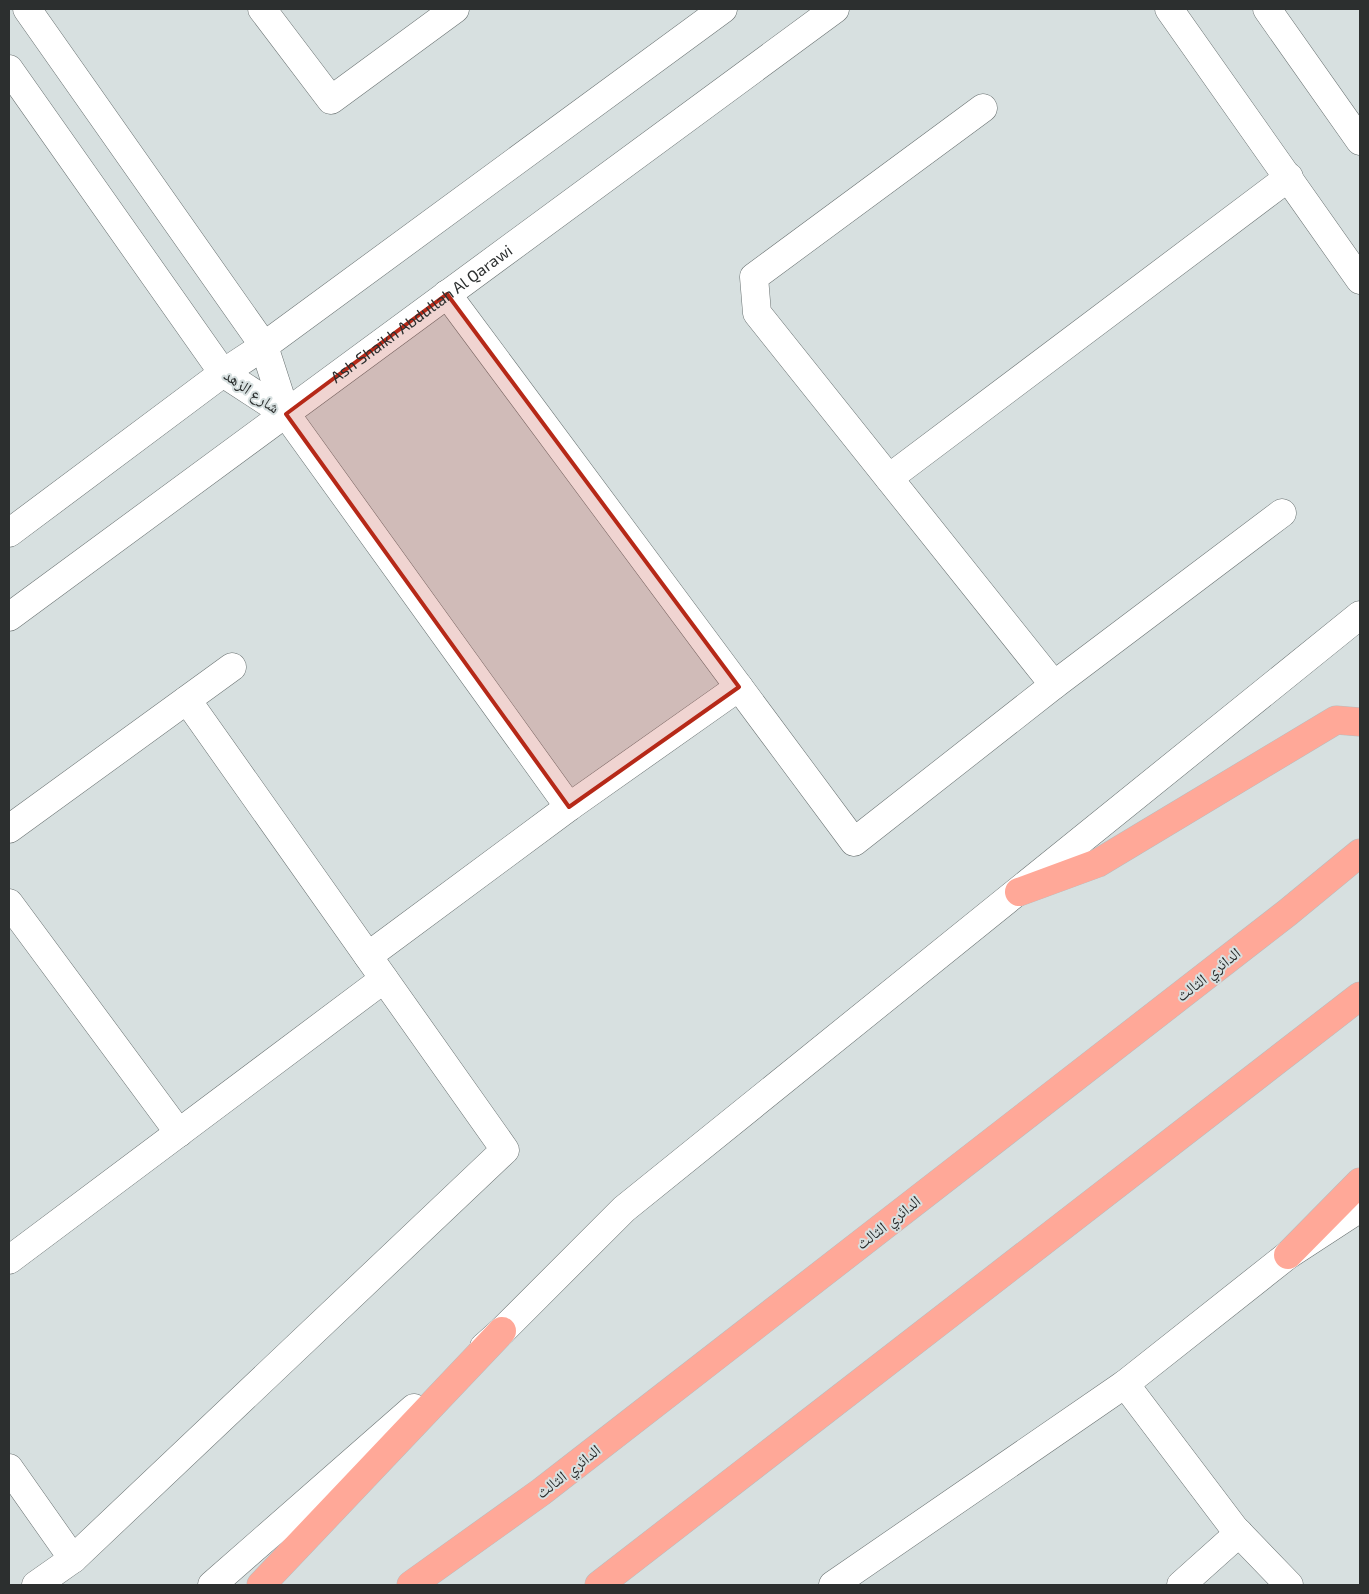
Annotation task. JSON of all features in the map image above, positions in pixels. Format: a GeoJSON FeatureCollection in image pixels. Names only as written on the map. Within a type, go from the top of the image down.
{"type":"FeatureCollection","features":[{"type":"Feature","properties":{"kind":"highway"},"geometry":{"type":"LineString","coordinates":[[1019,892],[1098,863],[1336,720],[1360,722]]}},
{"type":"Feature","properties":{"kind":"highway","name":"الدائري الثالث"},"geometry":{"type":"LineString","coordinates":[[411,1585],[541,1492],[1287,912],[1360,853]]}},
{"type":"Feature","properties":{"kind":"highway"},"geometry":{"type":"LineString","coordinates":[[599,1585],[1353,1002]]}},
{"type":"Feature","properties":{"kind":"highway"},"geometry":{"type":"LineString","coordinates":[[1288,1255],[1360,1182]]}},
{"type":"Feature","properties":{"kind":"highway"},"geometry":{"type":"LineString","coordinates":[[261,1585],[502,1332]]}},
{"type":"Feature","properties":{"kind":"street","name":"شارع الزهد"},"geometry":{"type":"LineString","coordinates":[[27,9],[264,346],[286,414]]}},
{"type":"Feature","properties":{"kind":"street"},"geometry":{"type":"LineString","coordinates":[[262,9],[331,100],[455,9]]}},
{"type":"Feature","properties":{"kind":"street"},"geometry":{"type":"LineString","coordinates":[[9,533],[223,373],[264,346],[723,9]]}},
{"type":"Feature","properties":{"kind":"street","name":"Ash Shaikh Abdullah Al Qarawi"},"geometry":{"type":"LineString","coordinates":[[9,617],[835,9]]}},
{"type":"Feature","properties":{"kind":"street"},"geometry":{"type":"LineString","coordinates":[[1168,9],[1360,280]]}},
{"type":"Feature","properties":{"kind":"street"},"geometry":{"type":"LineString","coordinates":[[1267,9],[1360,142]]}},
{"type":"Feature","properties":{"kind":"street","name":"شارع الزهد"},"geometry":{"type":"LineString","coordinates":[[9,69],[223,373],[286,414]]}},
{"type":"Feature","properties":{"kind":"street"},"geometry":{"type":"LineString","coordinates":[[983,108],[754,277],[757,313],[1054,685]]}},
{"type":"Feature","properties":{"kind":"street"},"geometry":{"type":"LineString","coordinates":[[889,478],[1289,178]]}},
{"type":"Feature","properties":{"kind":"street"},"geometry":{"type":"LineString","coordinates":[[448,294],[854,842],[1054,685],[1282,513]]}},
{"type":"Feature","properties":{"kind":"street"},"geometry":{"type":"LineString","coordinates":[[286,414],[569,807]]}},
{"type":"Feature","properties":{"kind":"street"},"geometry":{"type":"LineString","coordinates":[[212,1585],[502,1332],[624,1209],[1360,615]]}},
{"type":"Feature","properties":{"kind":"street"},"geometry":{"type":"LineString","coordinates":[[9,829],[232,667]]}},
{"type":"Feature","properties":{"kind":"street"},"geometry":{"type":"LineString","coordinates":[[368,956],[569,807],[739,687]]}},
{"type":"Feature","properties":{"kind":"street"},"geometry":{"type":"LineString","coordinates":[[36,1585],[73,1559],[505,1150],[187,700]]}},
{"type":"Feature","properties":{"kind":"street"},"geometry":{"type":"LineString","coordinates":[[9,902],[179,1133]]}},
{"type":"Feature","properties":{"kind":"street"},"geometry":{"type":"LineString","coordinates":[[9,1260],[384,979]]}},
{"type":"Feature","properties":{"kind":"street"},"geometry":{"type":"LineString","coordinates":[[833,1585],[1125,1384],[1288,1255],[1360,1208]]}},
{"type":"Feature","properties":{"kind":"street"},"geometry":{"type":"LineString","coordinates":[[1125,1384],[1239,1533],[1289,1585]]}},
{"type":"Feature","properties":{"kind":"street"},"geometry":{"type":"LineString","coordinates":[[9,1468],[73,1559]]}},
{"type":"Feature","properties":{"kind":"street"},"geometry":{"type":"LineString","coordinates":[[1181,1585],[1239,1533]]}},
{"type":"Feature","properties":{"kind":"highlighted area"},"geometry":{"type":"Polygon","coordinates":[[[447,294],[739,687],[569,807],[286,414],[447,294]]]}}]}
